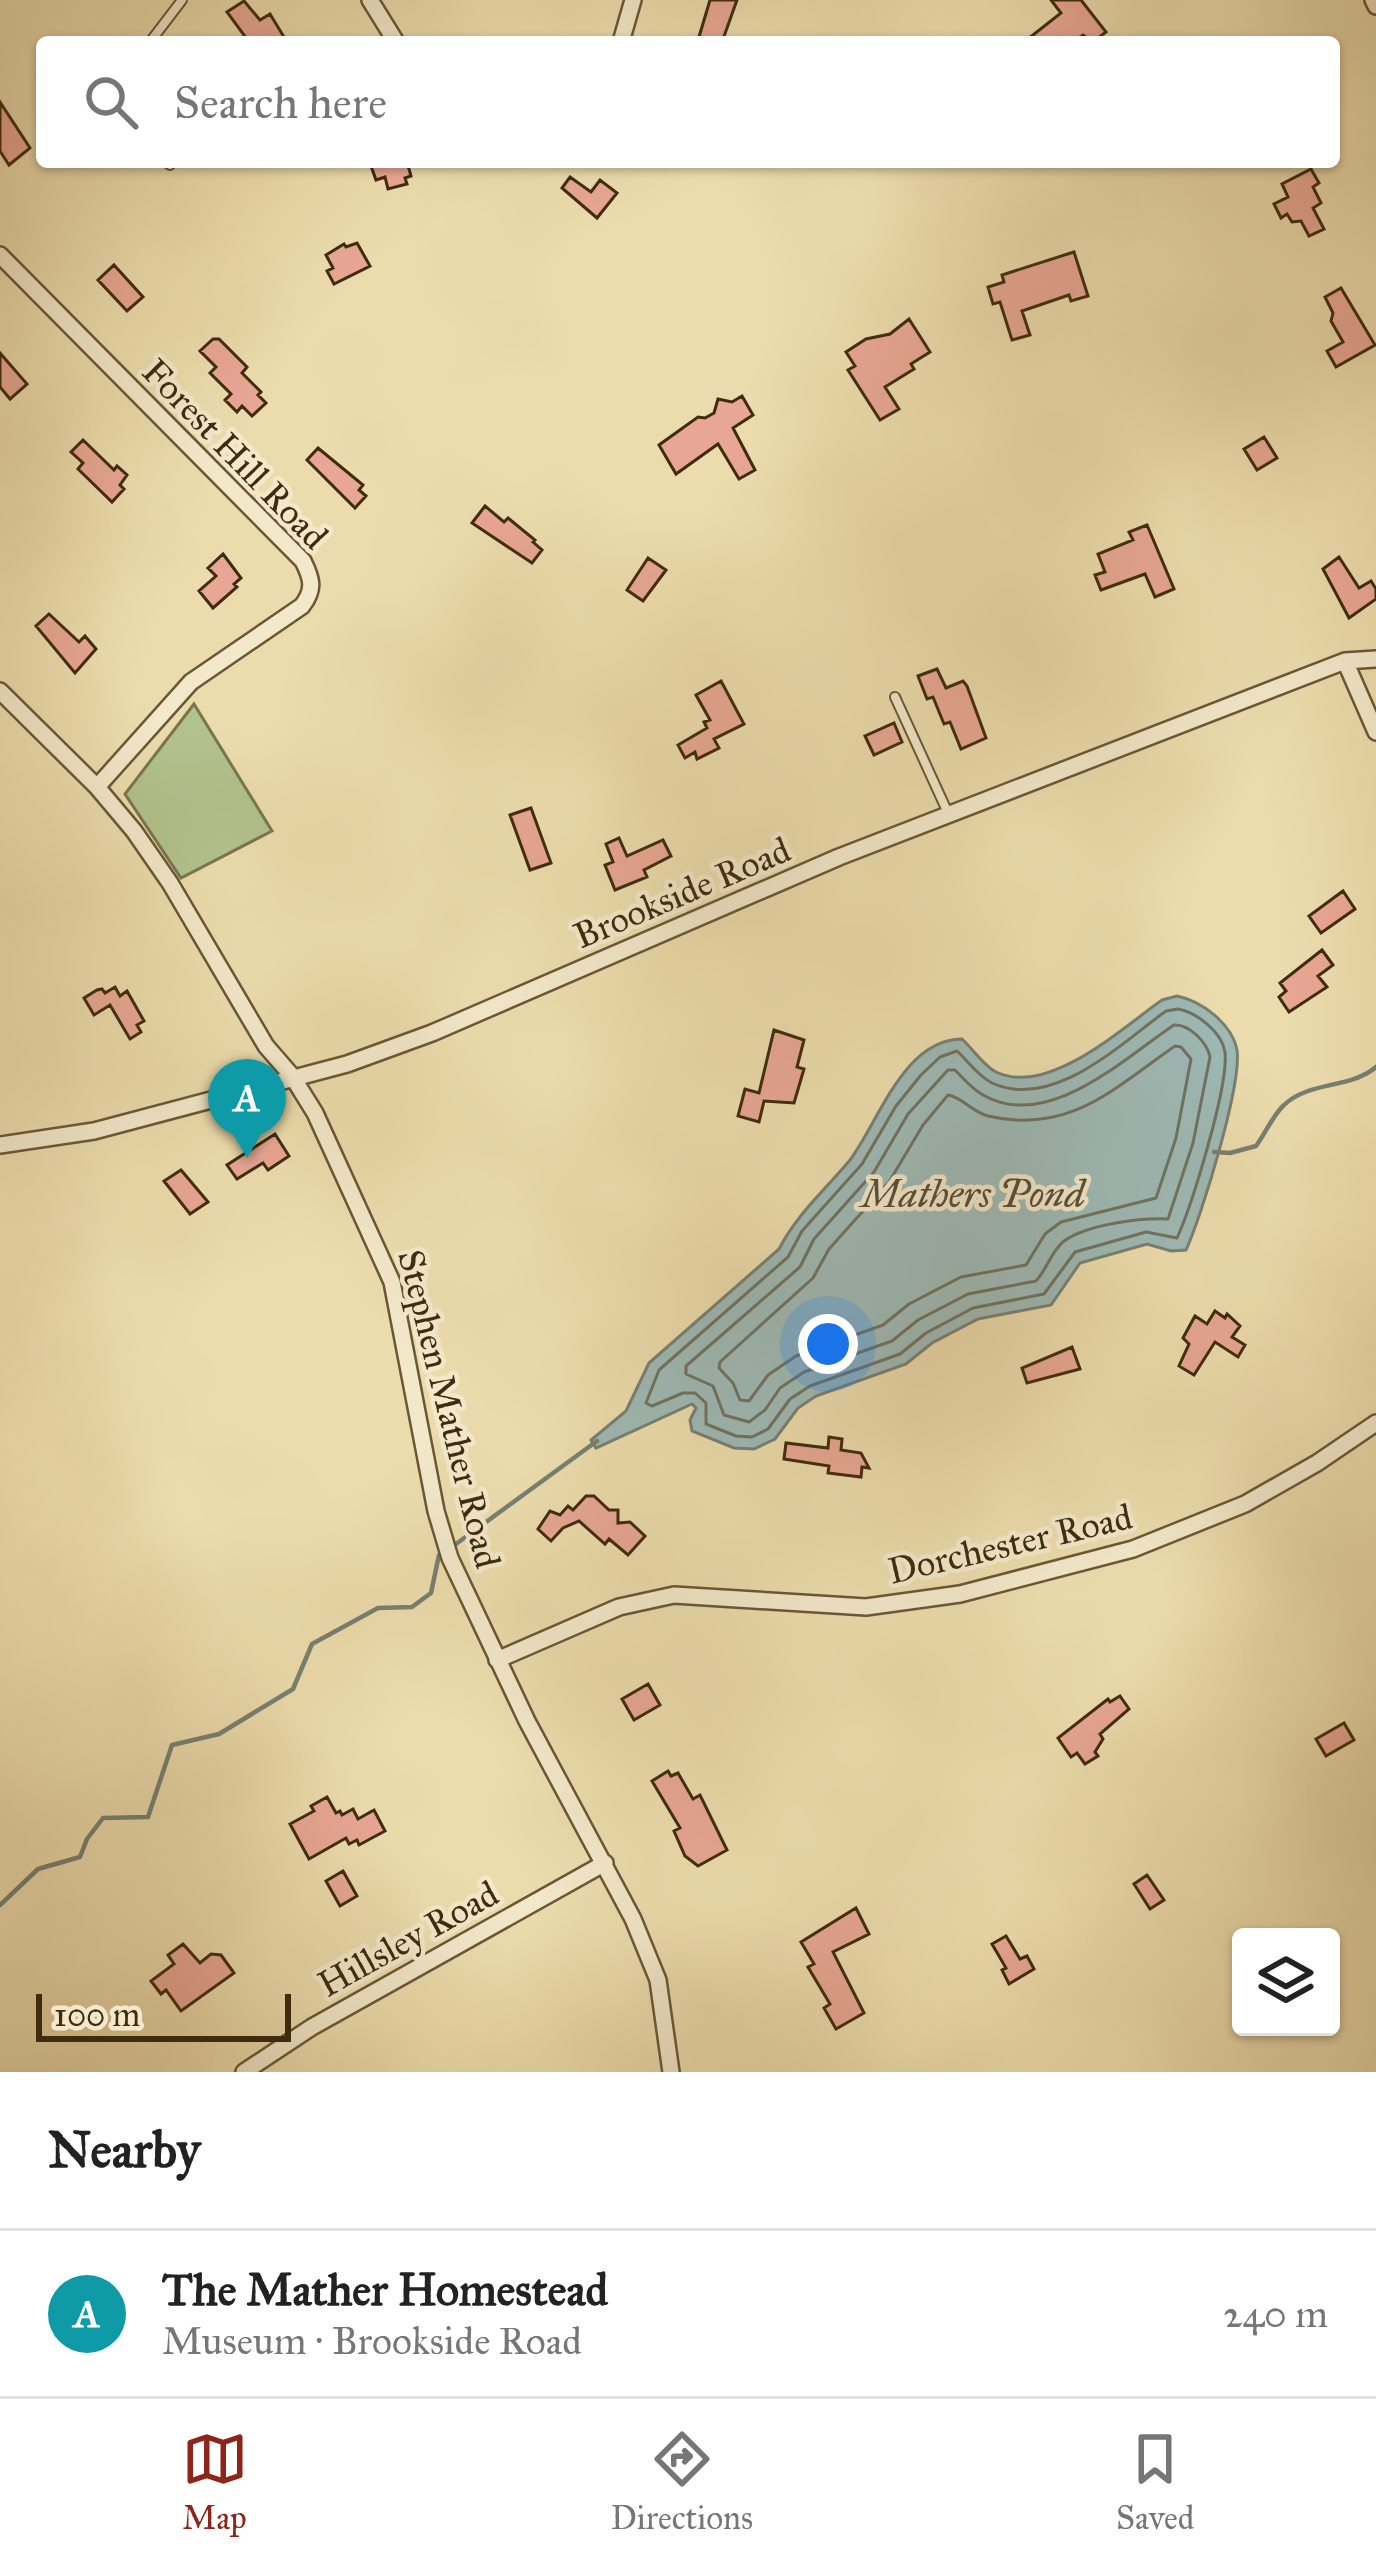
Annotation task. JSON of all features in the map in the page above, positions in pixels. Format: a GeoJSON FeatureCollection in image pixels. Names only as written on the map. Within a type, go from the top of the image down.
{"type":"FeatureCollection","features":[{"type":"Feature","properties":{"kind":"street"},"geometry":{"type":"LineString","coordinates":[[370,0],[392,36]]}},
{"type":"Feature","properties":{"kind":"street"},"geometry":{"type":"LineString","coordinates":[[623,36],[633,0]]}},
{"type":"Feature","properties":{"kind":"street","name":"Forest Hill Road"},"geometry":{"type":"LineString","coordinates":[[0,255],[303,561],[312,579],[310,595],[302,606],[191,682],[97,787]]}},
{"type":"Feature","properties":{"kind":"street","name":"Brookside Road"},"geometry":{"type":"LineString","coordinates":[[0,1145],[94,1131],[347,1064],[432,1033],[948,815],[1345,661],[1376,659]]}},
{"type":"Feature","properties":{"kind":"street"},"geometry":{"type":"LineString","coordinates":[[1345,661],[1376,732]]}},
{"type":"Feature","properties":{"kind":"street","name":"Stephen Mather Road"},"geometry":{"type":"LineString","coordinates":[[0,691],[97,787],[170,883],[266,1046],[315,1113],[392,1282],[442,1535],[497,1660],[604,1863],[658,1980],[671,2072]]}},
{"type":"Feature","properties":{"kind":"street","name":"Dorchester Road"},"geometry":{"type":"LineString","coordinates":[[497,1660],[619,1607],[674,1595],[866,1607],[960,1594],[1136,1548],[1245,1504],[1376,1423]]}},
{"type":"Feature","properties":{"kind":"street","name":"Hillsley Road"},"geometry":{"type":"LineString","coordinates":[[244,2072],[313,2027],[604,1863]]}},
{"type":"Feature","properties":{"kind":"lane"},"geometry":{"type":"LineString","coordinates":[[154,36],[182,0]]}},
{"type":"Feature","properties":{"kind":"lane"},"geometry":{"type":"LineString","coordinates":[[895,697],[948,815]]}},
{"type":"Feature","properties":{"kind":"green space"},"geometry":{"type":"Polygon","coordinates":[[[194,704],[272,831],[181,878],[125,794],[194,704]]]}},
{"type":"Feature","properties":{"kind":"water","name":"Mathers Pond"},"geometry":{"type":"Polygon","coordinates":[[[1177,996],[1214,1015],[1229,1031],[1237,1050],[1227,1119],[1186,1250],[1147,1244],[1080,1263],[1051,1305],[978,1319],[932,1343],[906,1364],[816,1396],[798,1408],[775,1439],[754,1449],[734,1448],[692,1431],[690,1420],[696,1408],[692,1404],[596,1448],[591,1440],[626,1411],[649,1363],[779,1249],[803,1213],[850,1160],[895,1085],[924,1052],[962,1039],[996,1072],[1038,1075],[1084,1056],[1162,1000],[1177,996]]]}},
{"type":"Feature","properties":{"kind":"building"},"geometry":{"type":"Polygon","coordinates":[[[710,0],[737,0],[724,36],[699,36],[710,0]]]}},
{"type":"Feature","properties":{"kind":"building"},"geometry":{"type":"Polygon","coordinates":[[[1051,0],[1081,0],[1106,32],[1101,36],[1032,36],[1061,13],[1051,0]]]}},
{"type":"Feature","properties":{"kind":"building"},"geometry":{"type":"Polygon","coordinates":[[[244,1],[260,20],[270,14],[283,36],[245,36],[227,12],[244,1]]]}},
{"type":"Feature","properties":{"kind":"building"},"geometry":{"type":"Polygon","coordinates":[[[0,102],[30,148],[9,165],[0,151],[0,102]]]}},
{"type":"Feature","properties":{"kind":"building"},"geometry":{"type":"Polygon","coordinates":[[[372,168],[409,168],[411,176],[405,178],[407,184],[388,189],[385,177],[376,180],[372,168]]]}},
{"type":"Feature","properties":{"kind":"building"},"geometry":{"type":"Polygon","coordinates":[[[1311,169],[1319,183],[1313,187],[1321,203],[1313,208],[1324,229],[1309,236],[1301,221],[1292,222],[1287,214],[1281,218],[1274,204],[1288,197],[1282,184],[1311,169]]]}},
{"type":"Feature","properties":{"kind":"building"},"geometry":{"type":"Polygon","coordinates":[[[570,177],[591,192],[600,180],[617,193],[597,218],[562,188],[570,177]]]}},
{"type":"Feature","properties":{"kind":"building"},"geometry":{"type":"Polygon","coordinates":[[[357,243],[370,266],[334,284],[326,255],[344,244],[357,243]]]}},
{"type":"Feature","properties":{"kind":"building"},"geometry":{"type":"Polygon","coordinates":[[[1074,252],[1088,296],[1071,301],[1069,295],[1022,311],[1030,335],[1012,340],[1000,302],[993,304],[988,287],[1004,282],[1002,275],[1074,252]]]}},
{"type":"Feature","properties":{"kind":"building"},"geometry":{"type":"Polygon","coordinates":[[[114,265],[143,297],[127,311],[98,280],[114,265]]]}},
{"type":"Feature","properties":{"kind":"building"},"geometry":{"type":"Polygon","coordinates":[[[1341,288],[1375,345],[1336,367],[1327,351],[1343,342],[1325,297],[1341,288]]]}},
{"type":"Feature","properties":{"kind":"building"},"geometry":{"type":"Polygon","coordinates":[[[909,319],[930,352],[885,387],[899,409],[880,420],[848,370],[855,366],[846,352],[866,339],[890,334],[909,319]]]}},
{"type":"Feature","properties":{"kind":"building"},"geometry":{"type":"Polygon","coordinates":[[[219,339],[247,367],[242,373],[261,392],[258,395],[266,403],[252,416],[242,406],[237,412],[225,400],[231,394],[210,373],[216,367],[200,351],[219,339]]]}},
{"type":"Feature","properties":{"kind":"building"},"geometry":{"type":"Polygon","coordinates":[[[0,353],[27,384],[10,399],[0,387],[0,353]]]}},
{"type":"Feature","properties":{"kind":"building"},"geometry":{"type":"Polygon","coordinates":[[[742,396],[753,415],[733,428],[755,470],[739,479],[718,444],[676,474],[659,445],[698,417],[714,413],[718,399],[732,402],[742,396]]]}},
{"type":"Feature","properties":{"kind":"building"},"geometry":{"type":"Polygon","coordinates":[[[1264,437],[1277,458],[1257,470],[1244,449],[1264,437]]]}},
{"type":"Feature","properties":{"kind":"building"},"geometry":{"type":"Polygon","coordinates":[[[83,440],[114,470],[117,466],[127,475],[120,485],[124,489],[112,502],[78,469],[83,463],[71,452],[83,440]]]}},
{"type":"Feature","properties":{"kind":"building"},"geometry":{"type":"Polygon","coordinates":[[[318,448],[363,485],[359,490],[366,496],[355,508],[307,460],[318,448]]]}},
{"type":"Feature","properties":{"kind":"building"},"geometry":{"type":"Polygon","coordinates":[[[485,506],[535,540],[542,550],[532,563],[472,523],[485,506]]]}},
{"type":"Feature","properties":{"kind":"building"},"geometry":{"type":"Polygon","coordinates":[[[1147,525],[1174,589],[1155,597],[1145,574],[1101,590],[1095,575],[1105,572],[1098,554],[1133,540],[1129,532],[1147,525]]]}},
{"type":"Feature","properties":{"kind":"building"},"geometry":{"type":"Polygon","coordinates":[[[223,554],[241,578],[213,608],[199,591],[216,576],[208,568],[223,554]]]}},
{"type":"Feature","properties":{"kind":"building"},"geometry":{"type":"Polygon","coordinates":[[[1339,557],[1359,588],[1371,581],[1376,589],[1376,599],[1349,618],[1323,569],[1339,557]]]}},
{"type":"Feature","properties":{"kind":"building"},"geometry":{"type":"Polygon","coordinates":[[[648,558],[666,570],[643,601],[627,590],[648,558]]]}},
{"type":"Feature","properties":{"kind":"building"},"geometry":{"type":"Polygon","coordinates":[[[49,614],[79,642],[85,636],[96,649],[75,673],[36,626],[49,614]]]}},
{"type":"Feature","properties":{"kind":"building"},"geometry":{"type":"Polygon","coordinates":[[[937,669],[946,688],[963,681],[967,686],[986,738],[961,749],[950,722],[944,724],[918,676],[937,669]]]}},
{"type":"Feature","properties":{"kind":"building"},"geometry":{"type":"Polygon","coordinates":[[[721,681],[744,724],[714,739],[719,748],[697,759],[695,752],[685,758],[678,745],[707,728],[704,722],[710,720],[696,695],[721,681]]]}},
{"type":"Feature","properties":{"kind":"building"},"geometry":{"type":"Polygon","coordinates":[[[894,723],[902,742],[874,755],[865,736],[894,723]]]}},
{"type":"Feature","properties":{"kind":"building"},"geometry":{"type":"Polygon","coordinates":[[[531,808],[551,863],[530,870],[510,815],[531,808]]]}},
{"type":"Feature","properties":{"kind":"building"},"geometry":{"type":"Polygon","coordinates":[[[619,838],[627,856],[663,840],[671,856],[644,870],[647,877],[615,890],[605,865],[613,862],[606,844],[619,838]]]}},
{"type":"Feature","properties":{"kind":"building"},"geometry":{"type":"Polygon","coordinates":[[[1343,891],[1355,909],[1321,933],[1309,916],[1343,891]]]}},
{"type":"Feature","properties":{"kind":"building"},"geometry":{"type":"Polygon","coordinates":[[[1322,950],[1333,965],[1318,976],[1327,987],[1289,1012],[1279,997],[1286,991],[1280,983],[1322,950]]]}},
{"type":"Feature","properties":{"kind":"building"},"geometry":{"type":"Polygon","coordinates":[[[115,987],[120,996],[127,991],[144,1021],[137,1025],[141,1032],[130,1039],[110,1005],[94,1015],[84,998],[115,987]]]}},
{"type":"Feature","properties":{"kind":"building"},"geometry":{"type":"Polygon","coordinates":[[[774,1030],[804,1040],[797,1067],[804,1069],[794,1103],[764,1101],[759,1122],[738,1116],[745,1089],[759,1093],[774,1030]]]}},
{"type":"Feature","properties":{"kind":"building"},"geometry":{"type":"Polygon","coordinates":[[[275,1134],[289,1156],[268,1170],[263,1163],[237,1179],[227,1165],[275,1134]]]}},
{"type":"Feature","properties":{"kind":"building"},"geometry":{"type":"Polygon","coordinates":[[[181,1170],[208,1202],[190,1214],[164,1181],[181,1170]]]}},
{"type":"Feature","properties":{"kind":"building"},"geometry":{"type":"Polygon","coordinates":[[[1215,1311],[1225,1318],[1227,1314],[1240,1326],[1232,1337],[1245,1345],[1238,1357],[1215,1342],[1194,1375],[1179,1366],[1189,1344],[1183,1338],[1195,1316],[1207,1324],[1215,1311]]]}},
{"type":"Feature","properties":{"kind":"building"},"geometry":{"type":"Polygon","coordinates":[[[1072,1347],[1080,1369],[1027,1383],[1022,1368],[1072,1347]]]}},
{"type":"Feature","properties":{"kind":"building"},"geometry":{"type":"Polygon","coordinates":[[[829,1437],[842,1439],[841,1450],[861,1453],[869,1468],[862,1467],[861,1477],[828,1473],[829,1466],[784,1459],[786,1443],[828,1448],[829,1437]]]}},
{"type":"Feature","properties":{"kind":"building"},"geometry":{"type":"Polygon","coordinates":[[[586,1496],[594,1496],[609,1510],[618,1510],[618,1523],[630,1522],[645,1536],[628,1555],[609,1539],[605,1544],[579,1521],[563,1528],[551,1541],[538,1529],[550,1511],[560,1515],[568,1506],[573,1510],[586,1496]]]}},
{"type":"Feature","properties":{"kind":"building"},"geometry":{"type":"Polygon","coordinates":[[[648,1684],[660,1705],[634,1720],[622,1699],[648,1684]]]}},
{"type":"Feature","properties":{"kind":"building"},"geometry":{"type":"Polygon","coordinates":[[[1120,1696],[1129,1709],[1100,1734],[1098,1756],[1085,1764],[1077,1753],[1071,1757],[1058,1738],[1108,1699],[1120,1696]]]}},
{"type":"Feature","properties":{"kind":"building"},"geometry":{"type":"Polygon","coordinates":[[[1344,1723],[1354,1740],[1326,1756],[1316,1739],[1344,1723]]]}},
{"type":"Feature","properties":{"kind":"building"},"geometry":{"type":"Polygon","coordinates":[[[668,1771],[671,1776],[678,1773],[693,1799],[700,1795],[727,1850],[698,1866],[685,1856],[674,1831],[680,1828],[652,1781],[668,1771]]]}},
{"type":"Feature","properties":{"kind":"building"},"geometry":{"type":"Polygon","coordinates":[[[327,1797],[342,1815],[353,1809],[358,1819],[374,1810],[385,1831],[359,1845],[357,1840],[349,1844],[346,1838],[309,1859],[290,1824],[314,1811],[311,1806],[327,1797]]]}},
{"type":"Feature","properties":{"kind":"building"},"geometry":{"type":"Polygon","coordinates":[[[343,1871],[357,1896],[340,1906],[326,1881],[343,1871]]]}},
{"type":"Feature","properties":{"kind":"building"},"geometry":{"type":"Polygon","coordinates":[[[1147,1875],[1164,1900],[1150,1909],[1134,1884],[1147,1875]]]}},
{"type":"Feature","properties":{"kind":"building"},"geometry":{"type":"Polygon","coordinates":[[[856,1908],[869,1934],[833,1952],[864,2013],[836,2029],[824,2008],[830,2004],[808,1967],[814,1964],[801,1942],[856,1908]]]}},
{"type":"Feature","properties":{"kind":"building"},"geometry":{"type":"Polygon","coordinates":[[[1006,1936],[1020,1959],[1027,1956],[1034,1969],[1009,1984],[992,1944],[1006,1936]]]}},
{"type":"Feature","properties":{"kind":"building"},"geometry":{"type":"Polygon","coordinates":[[[183,1944],[200,1963],[211,1954],[221,1955],[234,1973],[181,2011],[166,1990],[161,1994],[151,1981],[174,1964],[168,1955],[183,1944]]]}},
{"type":"Feature","properties":{"kind":"waterway"},"geometry":{"type":"LineString","coordinates":[[1214,1152],[1256,1146],[1276,1114],[1294,1097],[1354,1079],[1376,1067]]}},
{"type":"Feature","properties":{"kind":"waterway"},"geometry":{"type":"LineString","coordinates":[[456,1544],[597,1441]]}},
{"type":"Feature","properties":{"kind":"waterway"},"geometry":{"type":"LineString","coordinates":[[0,1905],[38,1869],[80,1857],[103,1818],[148,1817],[172,1745],[219,1734],[293,1689],[312,1644],[378,1608],[412,1607],[431,1593],[439,1555]]}},
{"type":"Feature","properties":{"kind":"place","name":"The Mather Homestead"},"geometry":{"type":"Point","coordinates":[247,1158]}}]}
